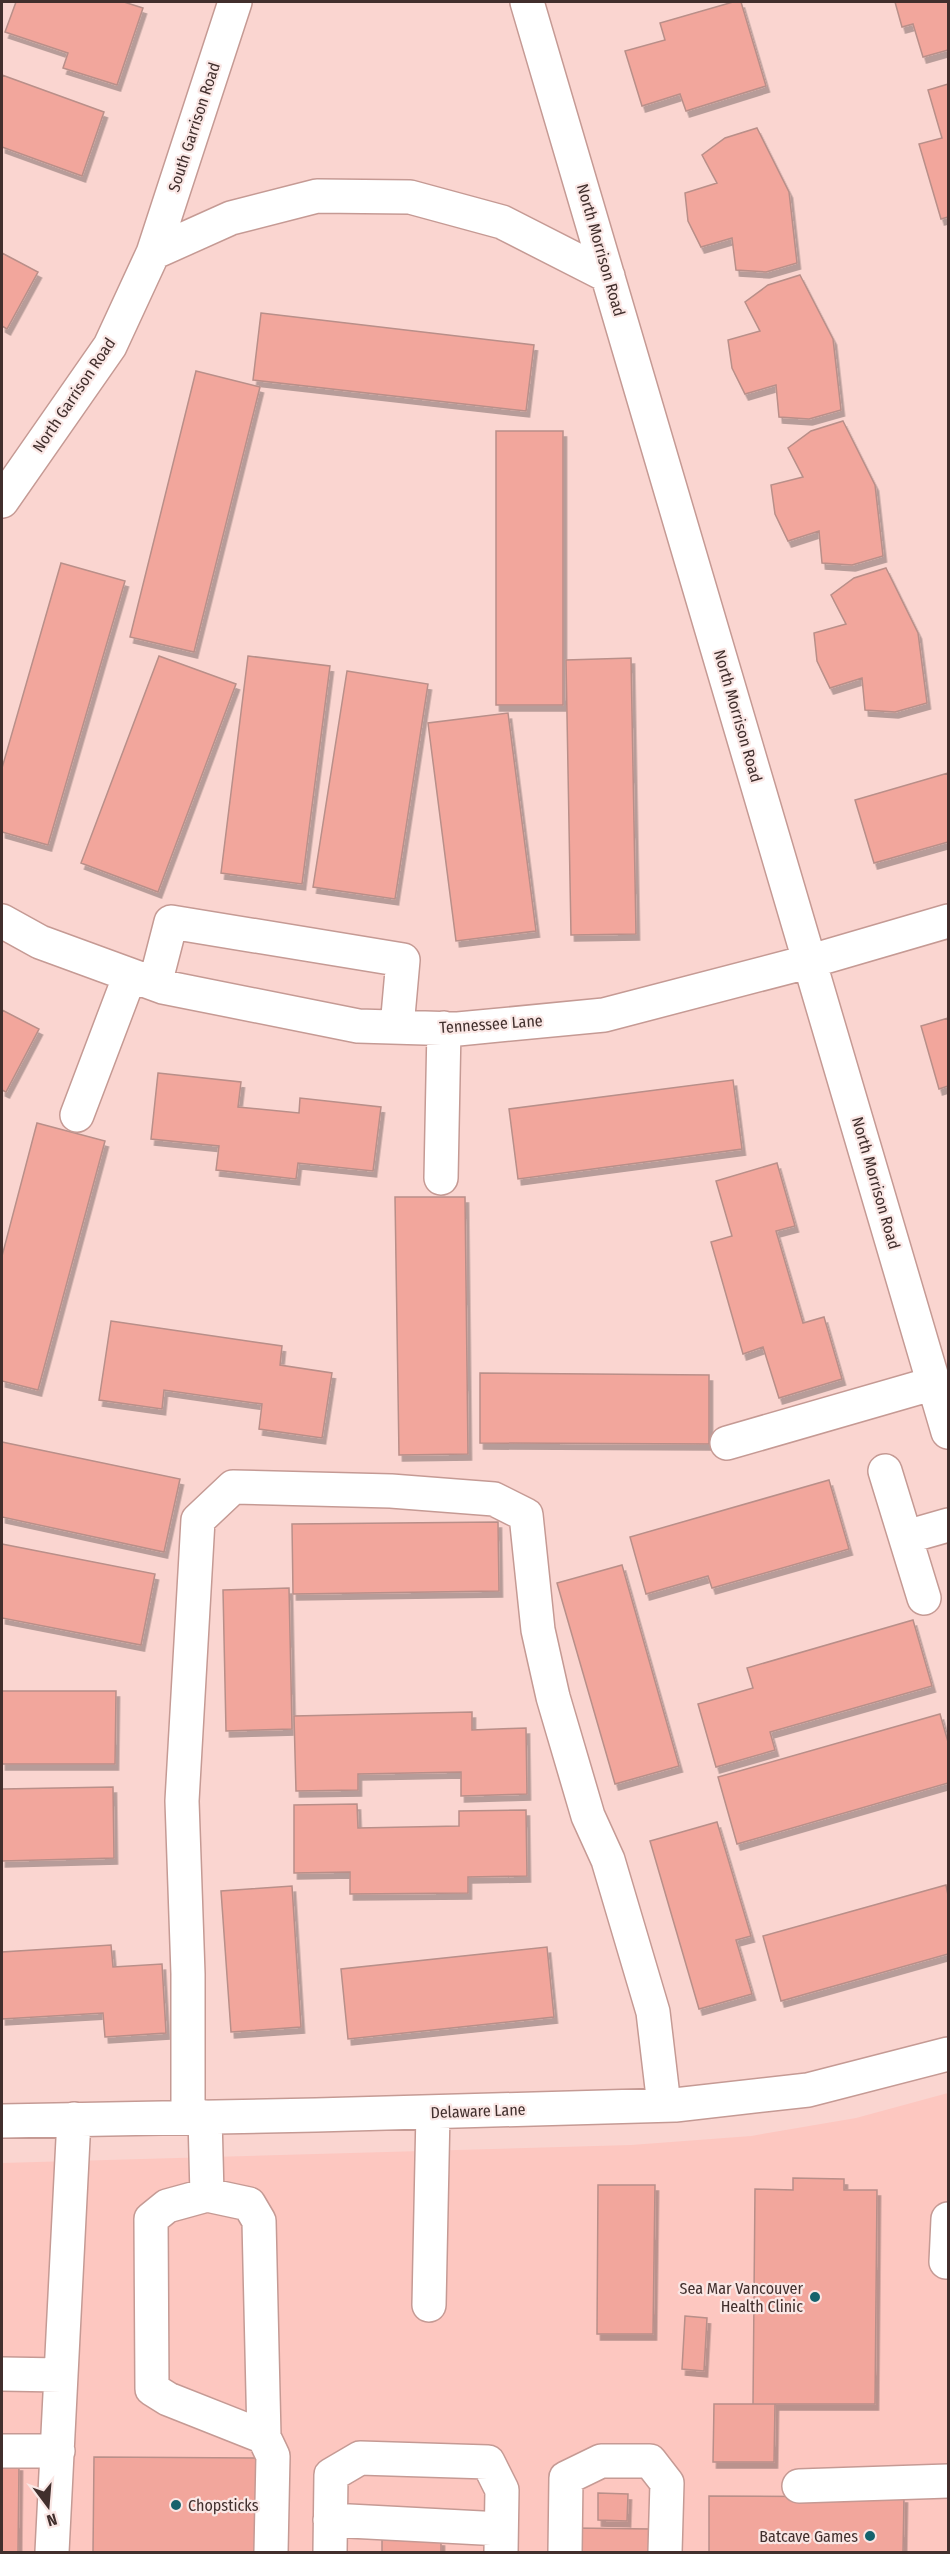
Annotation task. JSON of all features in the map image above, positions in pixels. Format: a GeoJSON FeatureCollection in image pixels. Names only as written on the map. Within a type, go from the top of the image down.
{"type":"FeatureCollection","features":[{"type":"Feature","properties":{"kind":"street","name":"South Garrison Road"},"geometry":{"type":"LineString","coordinates":[[153,253],[235,2]]}},
{"type":"Feature","properties":{"kind":"street","name":"North Morrison Road"},"geometry":{"type":"LineString","coordinates":[[527,2],[948,1432]]}},
{"type":"Feature","properties":{"kind":"street"},"geometry":{"type":"LineString","coordinates":[[153,253],[231,218],[317,196],[410,198],[502,222],[608,276]]}},
{"type":"Feature","properties":{"kind":"street","name":"North Garrison Road"},"geometry":{"type":"LineString","coordinates":[[2,501],[110,346],[153,253]]}},
{"type":"Feature","properties":{"kind":"street","name":"Tennessee Lane"},"geometry":{"type":"LineString","coordinates":[[2,921],[40,942],[143,980],[358,1026],[458,1029],[604,1015],[811,961],[948,921]]}},
{"type":"Feature","properties":{"kind":"street"},"geometry":{"type":"LineString","coordinates":[[77,1115],[171,922],[403,960],[397,1027]]}},
{"type":"Feature","properties":{"kind":"street"},"geometry":{"type":"LineString","coordinates":[[441,1178],[444,1028]]}},
{"type":"Feature","properties":{"kind":"street"},"geometry":{"type":"LineString","coordinates":[[727,1443],[935,1383]]}},
{"type":"Feature","properties":{"kind":"street"},"geometry":{"type":"LineString","coordinates":[[885,1471],[924,1598]]}},
{"type":"Feature","properties":{"kind":"street"},"geometry":{"type":"LineString","coordinates":[[207,2195],[196,2117],[182,1801],[198,1520],[233,1487],[392,1491],[494,1499],[526,1515],[538,1630],[553,1697],[588,1816],[608,1860],[653,2012],[664,2105]]}},
{"type":"Feature","properties":{"kind":"street"},"geometry":{"type":"LineString","coordinates":[[906,1537],[948,1525]]}},
{"type":"Feature","properties":{"kind":"street","name":"Delaware Lane"},"geometry":{"type":"LineString","coordinates":[[2,2121],[664,2105],[808,2090],[948,2054]]}},
{"type":"Feature","properties":{"kind":"street"},"geometry":{"type":"LineString","coordinates":[[429,2305],[433,2112]]}},
{"type":"Feature","properties":{"kind":"street"},"geometry":{"type":"LineString","coordinates":[[52,2553],[74,2120]]}},
{"type":"Feature","properties":{"kind":"street"},"geometry":{"type":"LineString","coordinates":[[264,2437],[168,2399],[152,2389],[151,2219],[167,2206],[207,2195],[249,2204],[259,2221],[264,2437],[273,2456],[271,2553]]}},
{"type":"Feature","properties":{"kind":"street"},"geometry":{"type":"LineString","coordinates":[[948,2219],[946,2262],[948,2262]]}},
{"type":"Feature","properties":{"kind":"street"},"geometry":{"type":"LineString","coordinates":[[2,2374],[61,2375]]}},
{"type":"Feature","properties":{"kind":"street"},"geometry":{"type":"LineString","coordinates":[[2,2451],[58,2451]]}},
{"type":"Feature","properties":{"kind":"street"},"geometry":{"type":"LineString","coordinates":[[330,2520],[501,2541],[502,2490],[488,2462],[360,2458],[331,2475],[330,2520],[330,2553]]}},
{"type":"Feature","properties":{"kind":"street"},"geometry":{"type":"LineString","coordinates":[[565,2553],[566,2478],[601,2461],[650,2461],[667,2483],[665,2553]]}},
{"type":"Feature","properties":{"kind":"street"},"geometry":{"type":"LineString","coordinates":[[799,2486],[948,2481]]}},
{"type":"Feature","properties":{"kind":"shaded area"},"geometry":{"type":"Polygon","coordinates":[[[948,2093],[948,2552],[2,2552],[2,2163],[631,2145],[751,2136],[856,2118],[948,2093]]]}},
{"type":"Feature","properties":{"kind":"building"},"geometry":{"type":"Polygon","coordinates":[[[16,2],[124,2],[143,8],[117,85],[63,68],[68,53],[5,32],[16,2]]]}},
{"type":"Feature","properties":{"kind":"building"},"geometry":{"type":"Polygon","coordinates":[[[733,2],[741,2],[766,86],[686,111],[680,94],[642,106],[625,51],[665,40],[660,23],[733,2]]]}},
{"type":"Feature","properties":{"kind":"building"},"geometry":{"type":"Polygon","coordinates":[[[895,2],[948,2],[948,50],[923,57],[913,24],[902,27],[895,2]]]}},
{"type":"Feature","properties":{"kind":"building"},"geometry":{"type":"Polygon","coordinates":[[[2,75],[104,112],[82,176],[2,147],[2,75]]]}},
{"type":"Feature","properties":{"kind":"building"},"geometry":{"type":"Polygon","coordinates":[[[948,84],[948,217],[941,219],[919,144],[942,138],[928,90],[948,84]]]}},
{"type":"Feature","properties":{"kind":"building"},"geometry":{"type":"Polygon","coordinates":[[[757,128],[789,192],[797,263],[766,272],[736,270],[732,238],[701,247],[688,221],[685,193],[717,183],[702,155],[725,138],[757,128]]]}},
{"type":"Feature","properties":{"kind":"building"},"geometry":{"type":"Polygon","coordinates":[[[2,253],[38,272],[7,329],[2,326],[2,253]]]}},
{"type":"Feature","properties":{"kind":"building"},"geometry":{"type":"Polygon","coordinates":[[[800,275],[833,339],[841,410],[809,419],[779,417],[776,385],[745,394],[732,368],[728,340],[760,331],[745,302],[768,285],[800,275]]]}},
{"type":"Feature","properties":{"kind":"building"},"geometry":{"type":"Polygon","coordinates":[[[261,313],[534,345],[526,411],[253,380],[261,313]]]}},
{"type":"Feature","properties":{"kind":"building"},"geometry":{"type":"Polygon","coordinates":[[[196,371],[260,387],[194,652],[130,637],[196,371]]]}},
{"type":"Feature","properties":{"kind":"building"},"geometry":{"type":"Polygon","coordinates":[[[843,421],[875,485],[883,556],[852,565],[822,563],[819,531],[788,541],[775,514],[771,485],[803,477],[788,448],[811,431],[843,421]]]}},
{"type":"Feature","properties":{"kind":"building"},"geometry":{"type":"Polygon","coordinates":[[[496,431],[563,431],[563,705],[496,705],[496,431]]]}},
{"type":"Feature","properties":{"kind":"building"},"geometry":{"type":"Polygon","coordinates":[[[61,563],[125,581],[48,845],[2,832],[2,768],[61,563]]]}},
{"type":"Feature","properties":{"kind":"building"},"geometry":{"type":"Polygon","coordinates":[[[886,568],[918,633],[927,703],[895,712],[865,710],[862,678],[830,688],[817,661],[814,633],[846,624],[831,595],[854,578],[886,568]]]}},
{"type":"Feature","properties":{"kind":"building"},"geometry":{"type":"Polygon","coordinates":[[[159,656],[236,684],[158,892],[81,863],[159,656]]]}},
{"type":"Feature","properties":{"kind":"building"},"geometry":{"type":"Polygon","coordinates":[[[248,656],[330,666],[302,884],[221,873],[248,656]]]}},
{"type":"Feature","properties":{"kind":"building"},"geometry":{"type":"Polygon","coordinates":[[[631,658],[636,934],[571,935],[566,660],[631,658]]]}},
{"type":"Feature","properties":{"kind":"building"},"geometry":{"type":"Polygon","coordinates":[[[347,671],[428,684],[395,899],[313,887],[347,671]]]}},
{"type":"Feature","properties":{"kind":"building"},"geometry":{"type":"Polygon","coordinates":[[[508,713],[536,931],[456,941],[428,723],[508,713]]]}},
{"type":"Feature","properties":{"kind":"building"},"geometry":{"type":"Polygon","coordinates":[[[948,773],[948,842],[874,863],[855,800],[948,773]]]}},
{"type":"Feature","properties":{"kind":"building"},"geometry":{"type":"Polygon","coordinates":[[[2,1010],[39,1029],[6,1092],[2,1090],[2,1010]]]}},
{"type":"Feature","properties":{"kind":"building"},"geometry":{"type":"Polygon","coordinates":[[[948,1018],[948,1086],[939,1089],[921,1026],[948,1018]]]}},
{"type":"Feature","properties":{"kind":"building"},"geometry":{"type":"Polygon","coordinates":[[[158,1073],[241,1082],[238,1107],[299,1113],[300,1098],[381,1107],[373,1171],[298,1163],[296,1179],[216,1170],[219,1146],[151,1139],[158,1073]]]}},
{"type":"Feature","properties":{"kind":"building"},"geometry":{"type":"Polygon","coordinates":[[[733,1080],[742,1149],[518,1179],[509,1109],[733,1080]]]}},
{"type":"Feature","properties":{"kind":"building"},"geometry":{"type":"Polygon","coordinates":[[[37,1123],[105,1141],[38,1390],[2,1381],[2,1256],[37,1123]]]}},
{"type":"Feature","properties":{"kind":"building"},"geometry":{"type":"Polygon","coordinates":[[[777,1163],[795,1226],[776,1231],[803,1323],[824,1317],[842,1379],[779,1398],[763,1347],[743,1354],[711,1242],[732,1236],[716,1181],[777,1163]]]}},
{"type":"Feature","properties":{"kind":"building"},"geometry":{"type":"Polygon","coordinates":[[[395,1197],[465,1197],[468,1454],[399,1455],[395,1197]]]}},
{"type":"Feature","properties":{"kind":"building"},"geometry":{"type":"Polygon","coordinates":[[[111,1321],[282,1346],[280,1365],[332,1373],[322,1438],[259,1429],[262,1404],[164,1390],[162,1409],[99,1400],[111,1321]]]}},
{"type":"Feature","properties":{"kind":"building"},"geometry":{"type":"Polygon","coordinates":[[[480,1373],[709,1375],[709,1444],[480,1443],[480,1373]]]}},
{"type":"Feature","properties":{"kind":"building"},"geometry":{"type":"Polygon","coordinates":[[[2,1442],[180,1479],[164,1552],[2,1517],[2,1442]]]}},
{"type":"Feature","properties":{"kind":"building"},"geometry":{"type":"Polygon","coordinates":[[[829,1480],[849,1549],[712,1588],[708,1576],[646,1594],[630,1537],[829,1480]]]}},
{"type":"Feature","properties":{"kind":"building"},"geometry":{"type":"Polygon","coordinates":[[[498,1522],[499,1591],[293,1594],[292,1524],[498,1522]]]}},
{"type":"Feature","properties":{"kind":"building"},"geometry":{"type":"Polygon","coordinates":[[[2,1544],[155,1574],[141,1645],[2,1618],[2,1544]]]}},
{"type":"Feature","properties":{"kind":"building"},"geometry":{"type":"Polygon","coordinates":[[[622,1565],[679,1766],[615,1784],[557,1583],[622,1565]]]}},
{"type":"Feature","properties":{"kind":"building"},"geometry":{"type":"Polygon","coordinates":[[[289,1588],[292,1729],[226,1731],[223,1590],[289,1588]]]}},
{"type":"Feature","properties":{"kind":"building"},"geometry":{"type":"Polygon","coordinates":[[[913,1620],[932,1686],[770,1732],[775,1750],[716,1767],[698,1704],[753,1688],[747,1668],[913,1620]]]}},
{"type":"Feature","properties":{"kind":"building"},"geometry":{"type":"Polygon","coordinates":[[[2,1691],[116,1691],[115,1764],[2,1764],[2,1691]]]}},
{"type":"Feature","properties":{"kind":"building"},"geometry":{"type":"Polygon","coordinates":[[[472,1712],[472,1730],[526,1728],[527,1794],[461,1796],[461,1772],[358,1774],[358,1790],[296,1791],[294,1716],[472,1712]]]}},
{"type":"Feature","properties":{"kind":"building"},"geometry":{"type":"Polygon","coordinates":[[[940,1714],[948,1742],[948,1783],[737,1844],[718,1777],[940,1714]]]}},
{"type":"Feature","properties":{"kind":"building"},"geometry":{"type":"Polygon","coordinates":[[[113,1787],[114,1858],[2,1861],[2,1789],[113,1787]]]}},
{"type":"Feature","properties":{"kind":"building"},"geometry":{"type":"Polygon","coordinates":[[[357,1804],[358,1828],[459,1826],[459,1811],[526,1810],[527,1876],[468,1877],[468,1893],[350,1894],[350,1872],[294,1873],[294,1805],[357,1804]]]}},
{"type":"Feature","properties":{"kind":"building"},"geometry":{"type":"Polygon","coordinates":[[[717,1822],[751,1936],[736,1940],[752,1994],[699,2009],[650,1841],[717,1822]]]}},
{"type":"Feature","properties":{"kind":"building"},"geometry":{"type":"Polygon","coordinates":[[[946,1885],[948,1954],[781,2001],[763,1936],[946,1885]]]}},
{"type":"Feature","properties":{"kind":"building"},"geometry":{"type":"Polygon","coordinates":[[[292,1886],[301,2027],[231,2032],[221,1891],[292,1886]]]}},
{"type":"Feature","properties":{"kind":"building"},"geometry":{"type":"Polygon","coordinates":[[[111,1945],[113,1967],[162,1964],[166,2033],[105,2037],[103,2013],[2,2019],[2,1952],[111,1945]]]}},
{"type":"Feature","properties":{"kind":"building"},"geometry":{"type":"Polygon","coordinates":[[[547,1947],[554,2017],[348,2039],[341,1969],[547,1947]]]}},
{"type":"Feature","properties":{"kind":"building","name":"Sea Mar Vancouver Health Clinic"},"geometry":{"type":"Polygon","coordinates":[[[793,2178],[844,2179],[844,2190],[877,2190],[875,2404],[753,2404],[755,2189],[793,2190],[793,2178]]]}},
{"type":"Feature","properties":{"kind":"building"},"geometry":{"type":"Polygon","coordinates":[[[598,2185],[655,2185],[653,2334],[597,2334],[598,2185]]]}},
{"type":"Feature","properties":{"kind":"building"},"geometry":{"type":"Polygon","coordinates":[[[685,2316],[707,2318],[704,2371],[682,2369],[685,2316]]]}},
{"type":"Feature","properties":{"kind":"building"},"geometry":{"type":"Polygon","coordinates":[[[714,2404],[775,2404],[774,2462],[713,2462],[714,2404]]]}},
{"type":"Feature","properties":{"kind":"building","name":"Chopsticks"},"geometry":{"type":"Polygon","coordinates":[[[94,2457],[259,2458],[258,2552],[93,2552],[94,2457]]]}},
{"type":"Feature","properties":{"kind":"building"},"geometry":{"type":"Polygon","coordinates":[[[2,2465],[19,2465],[18,2552],[2,2552],[2,2465]]]}},
{"type":"Feature","properties":{"kind":"building"},"geometry":{"type":"Polygon","coordinates":[[[598,2493],[628,2494],[627,2521],[598,2520],[598,2493]]]}},
{"type":"Feature","properties":{"kind":"building"},"geometry":{"type":"Polygon","coordinates":[[[709,2496],[904,2497],[903,2552],[709,2552],[709,2496]]]}},
{"type":"Feature","properties":{"kind":"building"},"geometry":{"type":"Polygon","coordinates":[[[573,2528],[651,2529],[650,2552],[573,2552],[573,2528]]]}},
{"type":"Feature","properties":{"kind":"building"},"geometry":{"type":"Polygon","coordinates":[[[382,2539],[441,2540],[441,2552],[382,2552],[382,2539]]]}},
{"type":"Feature","properties":{"kind":"place","name":"Sea Mar Vancouver Health Clinic"},"geometry":{"type":"Point","coordinates":[815,2297]}},
{"type":"Feature","properties":{"kind":"place","name":"Chopsticks"},"geometry":{"type":"Point","coordinates":[176,2505]}},
{"type":"Feature","properties":{"kind":"place","name":"Batcave Games"},"geometry":{"type":"Point","coordinates":[870,2536]}}]}
